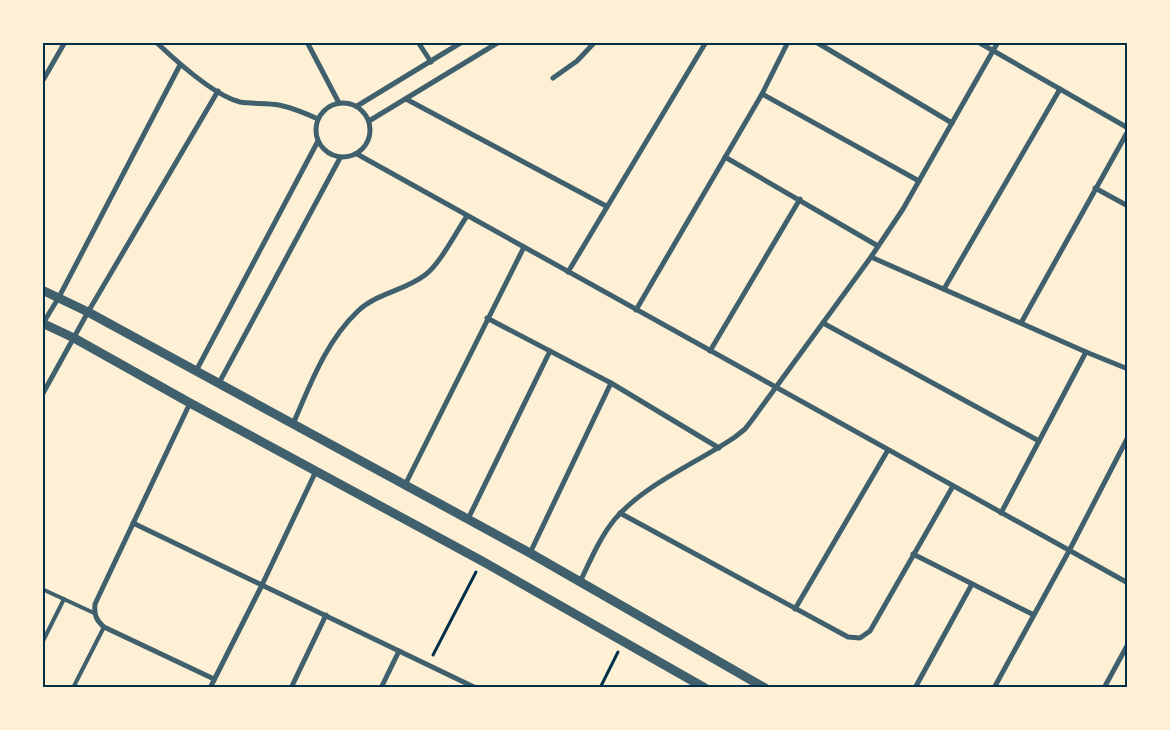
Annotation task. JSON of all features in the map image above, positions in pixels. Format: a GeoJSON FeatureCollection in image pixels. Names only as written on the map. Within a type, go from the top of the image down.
{"type":"FeatureCollection","features":[{"type":"Feature","properties":{"kind":"street"},"geometry":{"type":"LineString","coordinates":[[42,82],[65,42]]}},
{"type":"Feature","properties":{"kind":"street"},"geometry":{"type":"LineString","coordinates":[[156,42],[180,65],[230,98],[241,102],[278,105],[298,110],[318,119]]}},
{"type":"Feature","properties":{"kind":"street"},"geometry":{"type":"LineString","coordinates":[[307,42],[339,103]]}},
{"type":"Feature","properties":{"kind":"street"},"geometry":{"type":"LineString","coordinates":[[418,42],[431,62]]}},
{"type":"Feature","properties":{"kind":"street"},"geometry":{"type":"LineString","coordinates":[[358,106],[462,42]]}},
{"type":"Feature","properties":{"kind":"street"},"geometry":{"type":"LineString","coordinates":[[369,121],[499,42]]}},
{"type":"Feature","properties":{"kind":"street"},"geometry":{"type":"LineString","coordinates":[[553,78],[577,61],[595,42]]}},
{"type":"Feature","properties":{"kind":"street"},"geometry":{"type":"LineString","coordinates":[[568,272],[706,42]]}},
{"type":"Feature","properties":{"kind":"street"},"geometry":{"type":"LineString","coordinates":[[636,310],[762,94],[788,42]]}},
{"type":"Feature","properties":{"kind":"street"},"geometry":{"type":"LineString","coordinates":[[816,42],[952,123]]}},
{"type":"Feature","properties":{"kind":"street"},"geometry":{"type":"LineString","coordinates":[[978,42],[1128,129],[1021,322]]}},
{"type":"Feature","properties":{"kind":"street"},"geometry":{"type":"LineString","coordinates":[[580,582],[599,542],[629,504],[648,490],[719,448],[745,429],[777,388],[903,209],[998,42]]}},
{"type":"Feature","properties":{"kind":"street"},"geometry":{"type":"LineString","coordinates":[[180,65],[59,297],[43,324],[74,338],[482,561],[624,640],[705,688]]}},
{"type":"Feature","properties":{"kind":"street"},"geometry":{"type":"LineString","coordinates":[[944,289],[1060,89]]}},
{"type":"Feature","properties":{"kind":"street"},"geometry":{"type":"LineString","coordinates":[[42,395],[88,312],[218,91]]}},
{"type":"Feature","properties":{"kind":"street"},"geometry":{"type":"LineString","coordinates":[[762,94],[919,181]]}},
{"type":"Feature","properties":{"kind":"street"},"geometry":{"type":"LineString","coordinates":[[406,99],[606,206]]}},
{"type":"Feature","properties":{"kind":"street"},"geometry":{"type":"LineString","coordinates":[[339,103],[349,103],[358,106],[369,121],[371,130],[369,140],[357,154],[340,158],[331,155],[323,149],[318,140],[316,126],[318,119],[323,112],[339,103]]}},
{"type":"Feature","properties":{"kind":"street"},"geometry":{"type":"LineString","coordinates":[[196,371],[318,140]]}},
{"type":"Feature","properties":{"kind":"street"},"geometry":{"type":"LineString","coordinates":[[357,154],[1128,583]]}},
{"type":"Feature","properties":{"kind":"street"},"geometry":{"type":"LineString","coordinates":[[725,157],[878,246]]}},
{"type":"Feature","properties":{"kind":"street"},"geometry":{"type":"LineString","coordinates":[[219,383],[340,158]]}},
{"type":"Feature","properties":{"kind":"street"},"geometry":{"type":"LineString","coordinates":[[1095,188],[1128,206]]}},
{"type":"Feature","properties":{"kind":"street"},"geometry":{"type":"LineString","coordinates":[[710,351],[800,199]]}},
{"type":"Feature","properties":{"kind":"street"},"geometry":{"type":"LineString","coordinates":[[292,424],[321,360],[341,331],[358,311],[376,298],[425,275],[434,266],[467,216]]}},
{"type":"Feature","properties":{"kind":"street"},"geometry":{"type":"LineString","coordinates":[[405,485],[524,247]]}},
{"type":"Feature","properties":{"kind":"street"},"geometry":{"type":"LineString","coordinates":[[871,257],[1086,352],[1128,368]]}},
{"type":"Feature","properties":{"kind":"street"},"geometry":{"type":"LineString","coordinates":[[42,290],[88,312],[530,553],[765,688]]}},
{"type":"Feature","properties":{"kind":"street"},"geometry":{"type":"LineString","coordinates":[[487,318],[611,384],[719,448]]}},
{"type":"Feature","properties":{"kind":"street"},"geometry":{"type":"LineString","coordinates":[[823,323],[1038,441]]}},
{"type":"Feature","properties":{"kind":"street"},"geometry":{"type":"LineString","coordinates":[[468,519],[550,351]]}},
{"type":"Feature","properties":{"kind":"street"},"geometry":{"type":"LineString","coordinates":[[1001,513],[1086,352]]}},
{"type":"Feature","properties":{"kind":"street"},"geometry":{"type":"LineString","coordinates":[[530,553],[611,384]]}},
{"type":"Feature","properties":{"kind":"street"},"geometry":{"type":"LineString","coordinates":[[190,403],[95,604],[94,613],[104,627],[214,679]]}},
{"type":"Feature","properties":{"kind":"street"},"geometry":{"type":"LineString","coordinates":[[994,688],[1032,614],[1069,551],[1128,437]]}},
{"type":"Feature","properties":{"kind":"street"},"geometry":{"type":"LineString","coordinates":[[795,609],[888,450]]}},
{"type":"Feature","properties":{"kind":"street"},"geometry":{"type":"LineString","coordinates":[[210,688],[262,585],[316,471]]}},
{"type":"Feature","properties":{"kind":"street"},"geometry":{"type":"LineString","coordinates":[[620,514],[848,637],[860,638],[870,631],[953,486]]}},
{"type":"Feature","properties":{"kind":"street"},"geometry":{"type":"LineString","coordinates":[[133,523],[476,688]]}},
{"type":"Feature","properties":{"kind":"street"},"geometry":{"type":"LineString","coordinates":[[914,554],[1032,614]]}},
{"type":"Feature","properties":{"kind":"street"},"geometry":{"type":"LineString","coordinates":[[916,688],[972,584]]}},
{"type":"Feature","properties":{"kind":"street"},"geometry":{"type":"LineString","coordinates":[[291,688],[326,615]]}},
{"type":"Feature","properties":{"kind":"street"},"geometry":{"type":"LineString","coordinates":[[1104,688],[1128,644]]}},
{"type":"Feature","properties":{"kind":"street"},"geometry":{"type":"LineString","coordinates":[[381,688],[399,651]]}},
{"type":"Feature","properties":{"kind":"lane"},"geometry":{"type":"LineString","coordinates":[[42,589],[94,613]]}},
{"type":"Feature","properties":{"kind":"lane"},"geometry":{"type":"LineString","coordinates":[[42,643],[64,599]]}},
{"type":"Feature","properties":{"kind":"lane"},"geometry":{"type":"LineString","coordinates":[[73,688],[104,627]]}},
{"type":"Feature","properties":{"kind":"path"},"geometry":{"type":"LineString","coordinates":[[428,664],[482,561]]}},
{"type":"Feature","properties":{"kind":"path"},"geometry":{"type":"LineString","coordinates":[[600,688],[624,640]]}}]}
